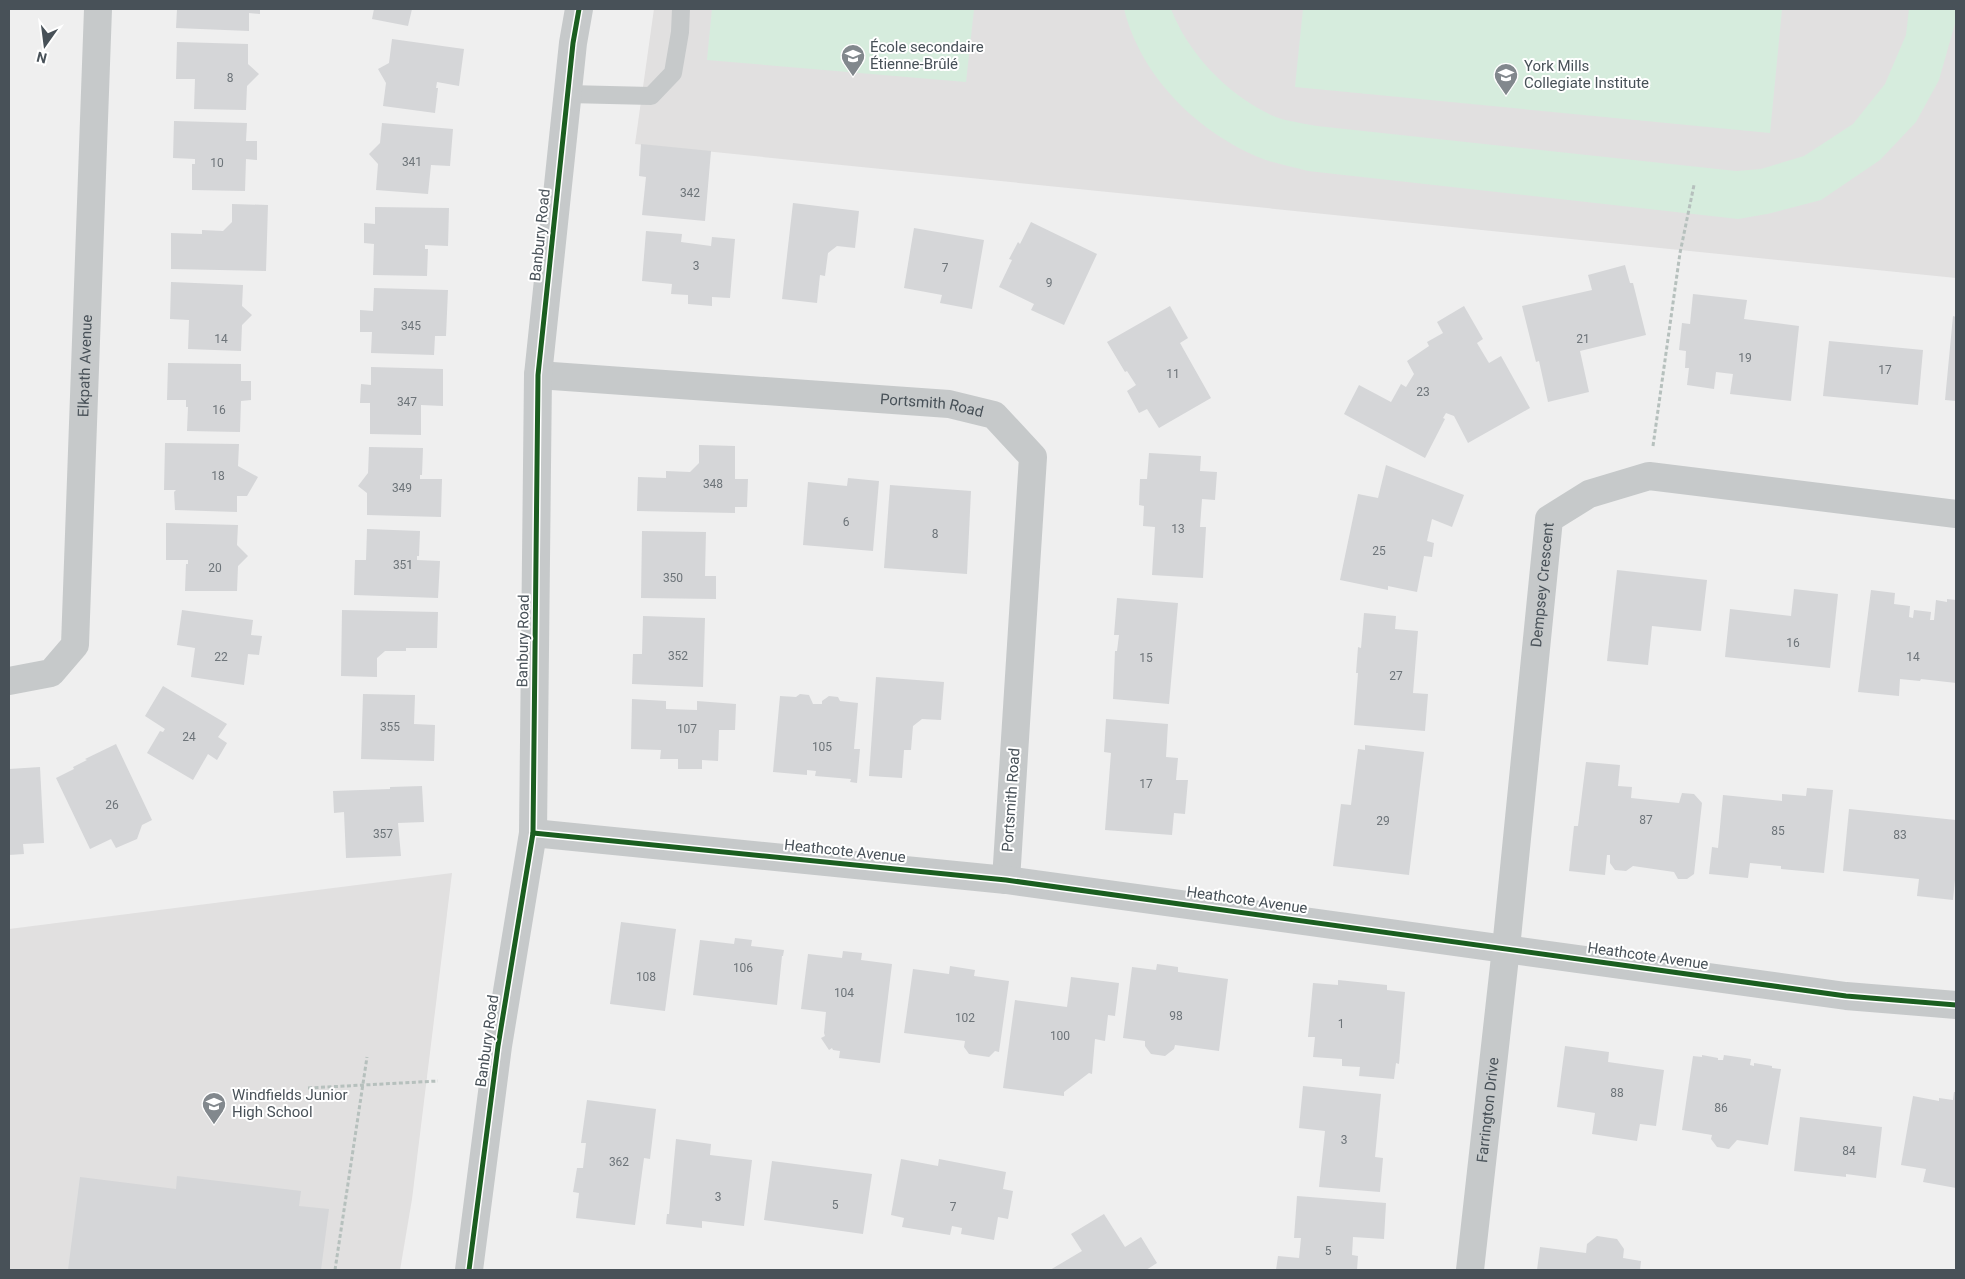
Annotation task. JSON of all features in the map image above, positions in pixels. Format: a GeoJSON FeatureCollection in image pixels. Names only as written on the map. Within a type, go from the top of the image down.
{"type":"FeatureCollection","features":[{"type":"Feature","properties":{"kind":"street","name":"Elkpath Avenue"},"geometry":{"type":"LineString","coordinates":[[9,681],[50,672],[74,645],[98,9]]}},
{"type":"Feature","properties":{"kind":"street","name":"Banbury Road"},"geometry":{"type":"LineString","coordinates":[[469,1270],[498,1046],[533,833],[538,375],[579,9]]}},
{"type":"Feature","properties":{"kind":"street","name":"Portsmith Road"},"geometry":{"type":"LineString","coordinates":[[538,375],[949,404],[994,415],[1033,457],[1006,880]]}},
{"type":"Feature","properties":{"kind":"street","name":"Dempsey Crescent"},"geometry":{"type":"LineString","coordinates":[[1506,948],[1549,518],[1590,494],[1649,476],[1956,514]]}},
{"type":"Feature","properties":{"kind":"street","name":"Heathcote Avenue"},"geometry":{"type":"LineString","coordinates":[[533,833],[1006,880],[1846,996],[1956,1005]]}},
{"type":"Feature","properties":{"kind":"street","name":"Farrington Drive"},"geometry":{"type":"LineString","coordinates":[[1470,1270],[1506,948]]}},
{"type":"Feature","properties":{"kind":"lane"},"geometry":{"type":"LineString","coordinates":[[568,94],[651,96],[673,73],[680,32],[681,9]]}},
{"type":"Feature","properties":{"kind":"path"},"geometry":{"type":"LineString","coordinates":[[1649,476],[1680,253],[1694,185]]}},
{"type":"Feature","properties":{"kind":"path"},"geometry":{"type":"LineString","coordinates":[[335,1270],[367,1057]]}},
{"type":"Feature","properties":{"kind":"path"},"geometry":{"type":"LineString","coordinates":[[308,1088],[438,1081]]}},
{"type":"Feature","properties":{"kind":"shaded area","name":"York Mills Collegiate Institute"},"geometry":{"type":"Polygon","coordinates":[[[654,9],[1956,9],[1956,278],[635,144],[654,9]]]}},
{"type":"Feature","properties":{"kind":"shaded area","name":"Windfields Junior High School"},"geometry":{"type":"Polygon","coordinates":[[[452,873],[412,1199],[400,1270],[9,1270],[9,929],[452,873]]]}},
{"type":"Feature","properties":{"kind":"green space"},"geometry":{"type":"Polygon","coordinates":[[[712,9],[974,9],[966,82],[707,60],[712,9]]]}},
{"type":"Feature","properties":{"kind":"green space"},"geometry":{"type":"Polygon","coordinates":[[[1124,9],[1171,9],[1187,41],[1210,70],[1238,95],[1253,105],[1286,120],[1317,126],[1736,171],[1761,169],[1804,156],[1853,124],[1885,84],[1906,35],[1909,9],[1956,9],[1956,20],[1939,80],[1916,122],[1880,160],[1821,200],[1767,214],[1738,219],[1308,171],[1263,159],[1239,148],[1216,134],[1176,100],[1158,79],[1144,57],[1132,34],[1124,9]]]}},
{"type":"Feature","properties":{"kind":"green space"},"geometry":{"type":"Polygon","coordinates":[[[1303,9],[1782,9],[1770,133],[1295,87],[1303,9]]]}},
{"type":"Feature","properties":{"kind":"building"},"geometry":{"type":"Polygon","coordinates":[[[177,9],[260,9],[260,14],[249,13],[249,31],[176,28],[177,9]]]}},
{"type":"Feature","properties":{"kind":"building"},"geometry":{"type":"Polygon","coordinates":[[[374,9],[412,9],[408,26],[372,19],[374,9]]]}},
{"type":"Feature","properties":{"kind":"building"},"geometry":{"type":"Polygon","coordinates":[[[392,39],[464,49],[459,86],[437,82],[435,113],[383,106],[386,83],[378,69],[389,63],[392,39]]]}},
{"type":"Feature","properties":{"kind":"building"},"geometry":{"type":"Polygon","coordinates":[[[177,42],[248,44],[248,64],[259,74],[247,86],[246,110],[194,109],[195,79],[176,79],[177,42]]]}},
{"type":"Feature","properties":{"kind":"building"},"geometry":{"type":"Polygon","coordinates":[[[174,121],[247,123],[246,141],[257,141],[257,160],[246,159],[245,191],[192,190],[192,164],[195,164],[195,159],[173,158],[174,121]]]}},
{"type":"Feature","properties":{"kind":"building"},"geometry":{"type":"Polygon","coordinates":[[[382,123],[453,129],[450,166],[431,165],[428,194],[376,190],[378,164],[369,154],[380,143],[382,123]]]}},
{"type":"Feature","properties":{"kind":"building"},"geometry":{"type":"Polygon","coordinates":[[[641,144],[711,151],[705,221],[642,215],[646,177],[639,176],[641,144]]]}},
{"type":"Feature","properties":{"kind":"building"},"geometry":{"type":"Polygon","coordinates":[[[793,203],[859,211],[855,248],[837,246],[828,253],[825,276],[820,275],[817,303],[782,299],[793,203]]]}},
{"type":"Feature","properties":{"kind":"building"},"geometry":{"type":"Polygon","coordinates":[[[232,204],[268,205],[266,271],[171,269],[171,233],[202,234],[202,230],[223,231],[232,222],[232,204]]]}},
{"type":"Feature","properties":{"kind":"building"},"geometry":{"type":"Polygon","coordinates":[[[375,207],[449,208],[448,246],[425,245],[425,249],[428,249],[427,276],[373,275],[374,244],[364,243],[364,223],[375,224],[375,207]]]}},
{"type":"Feature","properties":{"kind":"building"},"geometry":{"type":"Polygon","coordinates":[[[1031,222],[1097,254],[1064,325],[1031,310],[1034,304],[999,287],[1012,260],[1009,259],[1018,242],[1020,244],[1031,222]]]}},
{"type":"Feature","properties":{"kind":"building"},"geometry":{"type":"Polygon","coordinates":[[[914,228],[984,240],[972,309],[940,303],[942,295],[904,288],[914,228]]]}},
{"type":"Feature","properties":{"kind":"building"},"geometry":{"type":"Polygon","coordinates":[[[646,231],[682,234],[681,242],[711,246],[712,237],[735,239],[730,298],[712,297],[712,306],[688,304],[688,295],[671,294],[672,284],[642,281],[646,231]]]}},
{"type":"Feature","properties":{"kind":"building"},"geometry":{"type":"Polygon","coordinates":[[[1625,265],[1630,283],[1633,283],[1646,335],[1580,351],[1589,392],[1548,402],[1539,361],[1536,362],[1522,306],[1592,290],[1588,275],[1625,265]]]}},
{"type":"Feature","properties":{"kind":"building"},"geometry":{"type":"Polygon","coordinates":[[[171,282],[243,285],[242,306],[252,315],[242,325],[241,351],[188,349],[189,320],[170,319],[171,282]]]}},
{"type":"Feature","properties":{"kind":"building"},"geometry":{"type":"Polygon","coordinates":[[[374,288],[448,290],[446,336],[435,336],[434,355],[371,353],[372,332],[360,332],[360,310],[373,311],[374,288]]]}},
{"type":"Feature","properties":{"kind":"building"},"geometry":{"type":"Polygon","coordinates":[[[1693,294],[1747,300],[1744,319],[1799,326],[1791,401],[1730,394],[1733,374],[1716,372],[1714,389],[1687,385],[1689,368],[1685,368],[1686,351],[1679,350],[1682,323],[1690,324],[1693,294]]]}},
{"type":"Feature","properties":{"kind":"building"},"geometry":{"type":"Polygon","coordinates":[[[1170,306],[1188,338],[1180,343],[1211,398],[1159,428],[1147,409],[1139,413],[1127,391],[1136,385],[1127,371],[1125,372],[1107,342],[1170,306]]]}},
{"type":"Feature","properties":{"kind":"building"},"geometry":{"type":"Polygon","coordinates":[[[1464,306],[1483,339],[1477,343],[1489,363],[1501,356],[1530,408],[1468,443],[1454,416],[1446,413],[1443,418],[1445,419],[1425,458],[1344,414],[1359,385],[1391,402],[1401,384],[1406,387],[1414,374],[1407,361],[1429,346],[1427,342],[1443,333],[1437,322],[1464,306]]]}},
{"type":"Feature","properties":{"kind":"building"},"geometry":{"type":"Polygon","coordinates":[[[1953,316],[1956,317],[1956,401],[1945,400],[1953,316]]]}},
{"type":"Feature","properties":{"kind":"building"},"geometry":{"type":"Polygon","coordinates":[[[1829,341],[1923,350],[1918,405],[1823,396],[1829,341]]]}},
{"type":"Feature","properties":{"kind":"building"},"geometry":{"type":"Polygon","coordinates":[[[168,363],[241,364],[241,381],[251,381],[251,400],[241,401],[240,432],[187,431],[188,407],[186,407],[186,400],[167,400],[168,363]]]}},
{"type":"Feature","properties":{"kind":"building"},"geometry":{"type":"Polygon","coordinates":[[[371,367],[443,369],[443,406],[421,405],[421,435],[370,434],[370,403],[360,403],[361,384],[371,385],[371,367]]]}},
{"type":"Feature","properties":{"kind":"building"},"geometry":{"type":"Polygon","coordinates":[[[165,443],[239,444],[238,466],[258,477],[247,496],[237,496],[237,512],[175,510],[174,492],[176,490],[164,490],[165,443]]]}},
{"type":"Feature","properties":{"kind":"building"},"geometry":{"type":"Polygon","coordinates":[[[699,445],[735,446],[735,479],[748,479],[747,507],[735,507],[735,513],[637,511],[638,477],[666,478],[666,471],[690,472],[699,463],[699,445]]]}},
{"type":"Feature","properties":{"kind":"building"},"geometry":{"type":"Polygon","coordinates":[[[369,447],[423,448],[422,475],[420,475],[420,479],[442,479],[441,517],[367,515],[367,493],[358,486],[368,473],[369,447]]]}},
{"type":"Feature","properties":{"kind":"building"},"geometry":{"type":"Polygon","coordinates":[[[1149,453],[1201,456],[1200,471],[1217,472],[1215,500],[1202,499],[1200,527],[1206,527],[1203,578],[1152,575],[1155,527],[1143,526],[1144,506],[1139,505],[1140,479],[1147,479],[1149,453]]]}},
{"type":"Feature","properties":{"kind":"building"},"geometry":{"type":"Polygon","coordinates":[[[1386,465],[1464,495],[1452,527],[1432,519],[1427,541],[1434,543],[1432,557],[1424,556],[1417,592],[1388,586],[1388,590],[1340,580],[1358,494],[1378,498],[1386,465]]]}},
{"type":"Feature","properties":{"kind":"building"},"geometry":{"type":"Polygon","coordinates":[[[848,478],[879,481],[873,551],[803,545],[808,482],[847,486],[848,478]]]}},
{"type":"Feature","properties":{"kind":"building"},"geometry":{"type":"Polygon","coordinates":[[[890,485],[971,491],[967,574],[884,568],[890,485]]]}},
{"type":"Feature","properties":{"kind":"building"},"geometry":{"type":"Polygon","coordinates":[[[166,523],[238,525],[237,545],[248,556],[238,566],[237,591],[185,591],[186,564],[188,564],[188,560],[166,560],[166,523]]]}},
{"type":"Feature","properties":{"kind":"building"},"geometry":{"type":"Polygon","coordinates":[[[367,529],[420,531],[419,556],[417,556],[417,560],[440,561],[438,598],[354,595],[355,560],[366,560],[367,529]]]}},
{"type":"Feature","properties":{"kind":"building"},"geometry":{"type":"Polygon","coordinates":[[[642,531],[706,532],[705,576],[716,576],[716,599],[641,598],[642,531]]]}},
{"type":"Feature","properties":{"kind":"building"},"geometry":{"type":"Polygon","coordinates":[[[1617,570],[1707,580],[1701,631],[1652,626],[1648,665],[1607,661],[1617,570]]]}},
{"type":"Feature","properties":{"kind":"building"},"geometry":{"type":"Polygon","coordinates":[[[1794,589],[1838,594],[1830,668],[1725,657],[1730,609],[1791,616],[1794,589]]]}},
{"type":"Feature","properties":{"kind":"building"},"geometry":{"type":"Polygon","coordinates":[[[1871,590],[1895,593],[1894,604],[1910,606],[1909,617],[1913,618],[1914,610],[1931,612],[1930,620],[1934,620],[1936,600],[1947,602],[1947,599],[1956,600],[1956,683],[1900,679],[1899,696],[1858,692],[1871,590]]]}},
{"type":"Feature","properties":{"kind":"building"},"geometry":{"type":"Polygon","coordinates":[[[1117,598],[1178,603],[1169,704],[1113,699],[1115,651],[1117,651],[1119,635],[1114,635],[1117,598]]]}},
{"type":"Feature","properties":{"kind":"building"},"geometry":{"type":"Polygon","coordinates":[[[182,610],[253,620],[251,635],[262,636],[259,655],[248,654],[244,685],[191,677],[195,648],[177,645],[182,610]]]}},
{"type":"Feature","properties":{"kind":"building"},"geometry":{"type":"Polygon","coordinates":[[[342,610],[438,612],[437,648],[406,648],[406,651],[385,651],[377,658],[377,677],[341,676],[342,610]]]}},
{"type":"Feature","properties":{"kind":"building"},"geometry":{"type":"Polygon","coordinates":[[[1364,613],[1396,616],[1395,629],[1418,631],[1413,693],[1428,694],[1425,731],[1354,725],[1358,647],[1361,648],[1364,613]]]}},
{"type":"Feature","properties":{"kind":"building"},"geometry":{"type":"Polygon","coordinates":[[[643,616],[705,618],[703,687],[632,684],[633,654],[642,654],[643,616]]]}},
{"type":"Feature","properties":{"kind":"building"},"geometry":{"type":"Polygon","coordinates":[[[876,677],[944,682],[941,720],[922,719],[913,726],[911,750],[904,750],[902,778],[869,776],[876,677]]]}},
{"type":"Feature","properties":{"kind":"building"},"geometry":{"type":"Polygon","coordinates":[[[163,686],[227,724],[218,737],[227,743],[217,760],[208,754],[193,780],[147,753],[160,731],[163,732],[165,729],[145,716],[163,686]]]}},
{"type":"Feature","properties":{"kind":"building"},"geometry":{"type":"Polygon","coordinates":[[[363,694],[415,695],[414,724],[435,725],[434,761],[361,759],[363,694]]]}},
{"type":"Feature","properties":{"kind":"building"},"geometry":{"type":"Polygon","coordinates":[[[800,694],[809,695],[813,704],[822,704],[822,701],[829,696],[838,697],[840,701],[858,703],[854,749],[860,749],[857,783],[850,782],[851,779],[815,776],[816,771],[807,770],[807,775],[773,772],[780,696],[796,697],[800,694]]]}},
{"type":"Feature","properties":{"kind":"building"},"geometry":{"type":"Polygon","coordinates":[[[632,699],[666,701],[666,709],[697,710],[697,701],[736,704],[735,730],[719,730],[718,761],[702,760],[702,769],[678,769],[678,759],[660,759],[661,750],[631,749],[632,699]]]}},
{"type":"Feature","properties":{"kind":"building"},"geometry":{"type":"Polygon","coordinates":[[[1106,719],[1168,724],[1166,757],[1178,758],[1176,780],[1188,780],[1185,814],[1174,813],[1172,835],[1105,830],[1111,753],[1104,752],[1106,719]]]}},
{"type":"Feature","properties":{"kind":"building"},"geometry":{"type":"Polygon","coordinates":[[[116,744],[152,820],[142,825],[137,839],[116,848],[111,839],[90,849],[56,778],[74,769],[73,767],[87,760],[85,759],[116,744]]]}},
{"type":"Feature","properties":{"kind":"building"},"geometry":{"type":"Polygon","coordinates":[[[1365,745],[1424,752],[1409,875],[1333,866],[1341,804],[1351,805],[1358,749],[1365,750],[1365,745]]]}},
{"type":"Feature","properties":{"kind":"building"},"geometry":{"type":"Polygon","coordinates":[[[1586,762],[1620,765],[1618,786],[1632,787],[1631,798],[1679,803],[1682,793],[1694,794],[1702,803],[1694,874],[1687,879],[1678,879],[1674,872],[1633,866],[1626,871],[1615,870],[1610,863],[1610,855],[1607,855],[1605,875],[1569,871],[1574,826],[1578,826],[1586,762]]]}},
{"type":"Feature","properties":{"kind":"building"},"geometry":{"type":"Polygon","coordinates":[[[40,767],[44,843],[23,844],[24,854],[9,855],[9,769],[40,767]]]}},
{"type":"Feature","properties":{"kind":"building"},"geometry":{"type":"Polygon","coordinates":[[[422,786],[424,822],[398,823],[401,856],[346,858],[344,812],[334,813],[333,791],[422,786]]]}},
{"type":"Feature","properties":{"kind":"building"},"geometry":{"type":"Polygon","coordinates":[[[1807,788],[1833,790],[1824,873],[1781,869],[1781,866],[1750,863],[1748,878],[1709,874],[1712,847],[1718,848],[1723,795],[1782,801],[1782,794],[1806,796],[1807,788]]]}},
{"type":"Feature","properties":{"kind":"building"},"geometry":{"type":"Polygon","coordinates":[[[1849,809],[1956,820],[1956,870],[1953,900],[1917,896],[1919,879],[1843,871],[1849,809]]]}},
{"type":"Feature","properties":{"kind":"building"},"geometry":{"type":"Polygon","coordinates":[[[621,922],[676,929],[665,1011],[610,1004],[621,922]]]}},
{"type":"Feature","properties":{"kind":"building"},"geometry":{"type":"Polygon","coordinates":[[[735,938],[752,940],[751,946],[784,950],[777,1005],[693,995],[700,940],[734,944],[735,938]]]}},
{"type":"Feature","properties":{"kind":"building"},"geometry":{"type":"Polygon","coordinates":[[[843,951],[862,953],[861,960],[892,964],[880,1063],[839,1058],[840,1051],[833,1050],[832,1048],[829,1050],[821,1038],[825,1036],[826,1012],[801,1009],[808,954],[842,958],[843,951]]]}},
{"type":"Feature","properties":{"kind":"building"},"geometry":{"type":"Polygon","coordinates":[[[1157,964],[1178,967],[1178,972],[1228,979],[1219,1051],[1175,1045],[1174,1049],[1165,1056],[1151,1054],[1145,1046],[1145,1041],[1123,1038],[1132,967],[1156,970],[1157,964]]]}},
{"type":"Feature","properties":{"kind":"building"},"geometry":{"type":"Polygon","coordinates":[[[950,966],[975,970],[974,976],[1009,981],[999,1052],[995,1051],[989,1057],[969,1054],[964,1047],[965,1041],[904,1033],[913,969],[949,974],[950,966]]]}},
{"type":"Feature","properties":{"kind":"building"},"geometry":{"type":"Polygon","coordinates":[[[1071,977],[1119,983],[1115,1016],[1108,1015],[1105,1041],[1095,1039],[1092,1074],[1089,1073],[1064,1092],[1064,1096],[1003,1088],[1015,1000],[1067,1007],[1071,977]]]}},
{"type":"Feature","properties":{"kind":"building"},"geometry":{"type":"Polygon","coordinates":[[[1338,980],[1387,985],[1387,990],[1405,992],[1399,1064],[1396,1063],[1394,1079],[1359,1076],[1360,1067],[1342,1066],[1342,1059],[1313,1057],[1315,1037],[1308,1037],[1313,983],[1338,985],[1338,980]]]}},
{"type":"Feature","properties":{"kind":"building"},"geometry":{"type":"Polygon","coordinates":[[[1565,1046],[1609,1052],[1608,1062],[1664,1070],[1656,1126],[1640,1124],[1637,1141],[1592,1134],[1595,1113],[1557,1107],[1565,1046]]]}},
{"type":"Feature","properties":{"kind":"building"},"geometry":{"type":"Polygon","coordinates":[[[1702,1055],[1718,1058],[1718,1060],[1723,1060],[1724,1055],[1751,1059],[1750,1065],[1754,1066],[1754,1063],[1781,1069],[1768,1145],[1737,1140],[1729,1149],[1717,1147],[1711,1139],[1712,1135],[1682,1130],[1693,1056],[1702,1057],[1702,1055]]]}},
{"type":"Feature","properties":{"kind":"building"},"geometry":{"type":"Polygon","coordinates":[[[1303,1086],[1381,1094],[1375,1157],[1383,1158],[1380,1192],[1319,1187],[1325,1131],[1299,1128],[1303,1086]]]}},
{"type":"Feature","properties":{"kind":"building"},"geometry":{"type":"Polygon","coordinates":[[[1954,1092],[1956,1092],[1956,1188],[1923,1182],[1926,1169],[1901,1165],[1913,1096],[1939,1101],[1939,1098],[1953,1100],[1954,1092]]]}},
{"type":"Feature","properties":{"kind":"building"},"geometry":{"type":"Polygon","coordinates":[[[587,1100],[656,1109],[650,1159],[644,1158],[635,1225],[576,1218],[579,1193],[573,1192],[577,1168],[583,1168],[586,1143],[581,1143],[587,1100]]]}},
{"type":"Feature","properties":{"kind":"building"},"geometry":{"type":"Polygon","coordinates":[[[1800,1117],[1882,1127],[1876,1178],[1846,1174],[1846,1177],[1794,1171],[1800,1117]]]}},
{"type":"Feature","properties":{"kind":"building"},"geometry":{"type":"Polygon","coordinates":[[[676,1139],[711,1144],[710,1155],[752,1160],[744,1226],[702,1221],[702,1228],[666,1224],[667,1214],[669,1214],[676,1139]]]}},
{"type":"Feature","properties":{"kind":"building"},"geometry":{"type":"Polygon","coordinates":[[[901,1159],[938,1166],[939,1159],[1006,1172],[1003,1189],[1013,1191],[1008,1219],[998,1217],[994,1240],[961,1234],[962,1228],[952,1226],[950,1235],[902,1227],[904,1218],[891,1215],[901,1159]]]}},
{"type":"Feature","properties":{"kind":"building"},"geometry":{"type":"Polygon","coordinates":[[[772,1161],[872,1174],[863,1234],[764,1220],[772,1161]]]}},
{"type":"Feature","properties":{"kind":"building"},"geometry":{"type":"Polygon","coordinates":[[[177,1176],[301,1191],[299,1206],[329,1209],[321,1270],[68,1270],[80,1177],[176,1189],[177,1176]]]}},
{"type":"Feature","properties":{"kind":"building"},"geometry":{"type":"Polygon","coordinates":[[[1297,1196],[1386,1203],[1384,1239],[1353,1237],[1352,1255],[1358,1256],[1357,1270],[1276,1270],[1278,1256],[1299,1258],[1301,1238],[1294,1238],[1297,1196]]]}},
{"type":"Feature","properties":{"kind":"building"},"geometry":{"type":"Polygon","coordinates":[[[1104,1214],[1125,1247],[1141,1237],[1157,1263],[1146,1270],[1050,1270],[1082,1251],[1071,1234],[1104,1214]]]}},
{"type":"Feature","properties":{"kind":"building"},"geometry":{"type":"Polygon","coordinates":[[[1597,1236],[1617,1239],[1624,1249],[1623,1258],[1641,1261],[1640,1270],[1537,1270],[1540,1247],[1586,1253],[1587,1244],[1597,1236]]]}},
{"type":"Feature","properties":{"kind":"cycle path"},"geometry":{"type":"LineString","coordinates":[[469,1270],[498,1046],[533,833],[538,375],[573,43],[579,9]]}},
{"type":"Feature","properties":{"kind":"cycle path"},"geometry":{"type":"LineString","coordinates":[[533,833],[1006,880],[1846,996],[1956,1005]]}},
{"type":"Feature","properties":{"kind":"place","name":"École secondaire Étienne-Brûlé"},"geometry":{"type":"Point","coordinates":[853,77]}},
{"type":"Feature","properties":{"kind":"place","name":"York Mills Collegiate Institute"},"geometry":{"type":"Point","coordinates":[1506,96]}},
{"type":"Feature","properties":{"kind":"place","name":"Windfields Junior High School"},"geometry":{"type":"Point","coordinates":[214,1125]}}]}
